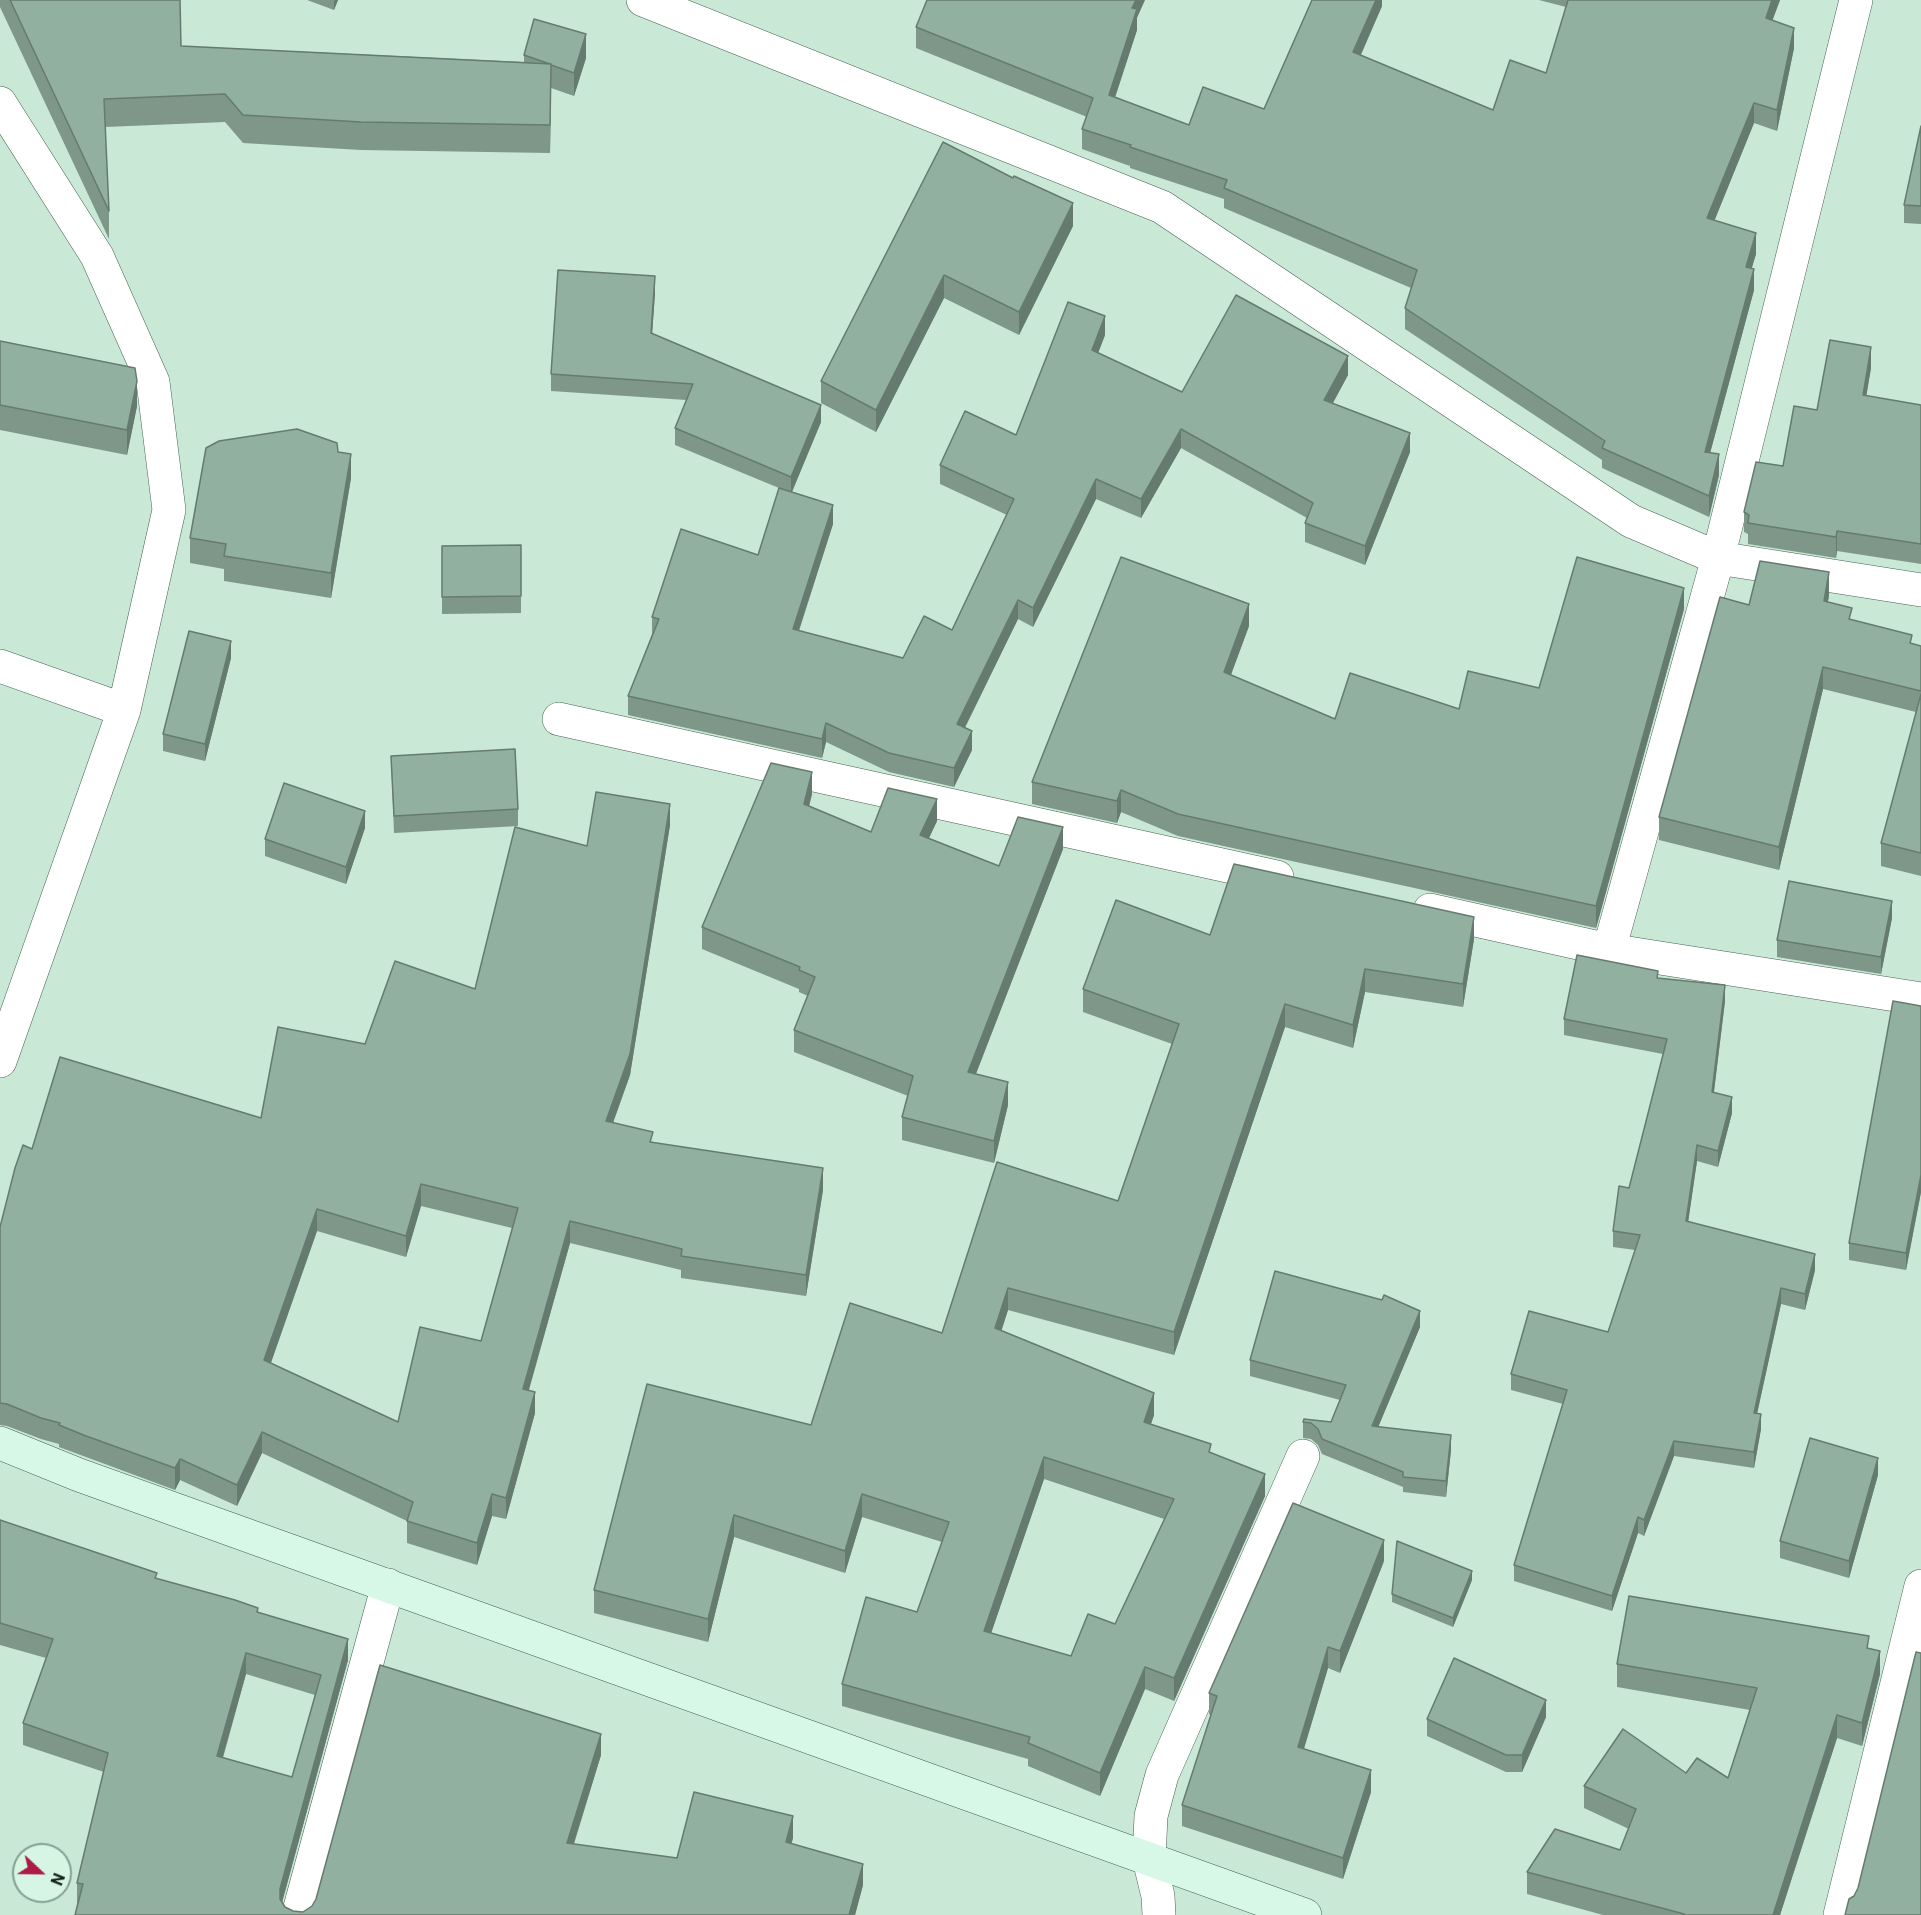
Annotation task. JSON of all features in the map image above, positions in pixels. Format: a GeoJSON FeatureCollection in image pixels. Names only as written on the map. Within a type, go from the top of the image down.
{"type":"FeatureCollection","features":[{"type":"Feature","properties":{"kind":"street"},"geometry":{"type":"LineString","coordinates":[[643,0],[1162,207],[1631,521],[1718,558],[1921,590]]}},
{"type":"Feature","properties":{"kind":"street"},"geometry":{"type":"LineString","coordinates":[[1609,950],[1718,558],[1856,0]]}},
{"type":"Feature","properties":{"kind":"street"},"geometry":{"type":"LineString","coordinates":[[0,103],[97,256],[153,382],[169,510],[124,710],[0,1061]]}},
{"type":"Feature","properties":{"kind":"street"},"geometry":{"type":"LineString","coordinates":[[0,666],[124,710]]}},
{"type":"Feature","properties":{"kind":"street"},"geometry":{"type":"LineString","coordinates":[[559,719],[1306,883]]}},
{"type":"Feature","properties":{"kind":"street"},"geometry":{"type":"LineString","coordinates":[[1399,903],[1609,950],[1921,999]]}},
{"type":"Feature","properties":{"kind":"street"},"geometry":{"type":"LineString","coordinates":[[0,1443],[78,1475],[1305,1915]]}},
{"type":"Feature","properties":{"kind":"street"},"geometry":{"type":"LineString","coordinates":[[1159,1915],[1158,1896],[1149,1859],[1151,1816],[1162,1775],[1303,1456]]}},
{"type":"Feature","properties":{"kind":"street"},"geometry":{"type":"LineString","coordinates":[[298,1915],[388,1585]]}},
{"type":"Feature","properties":{"kind":"street"},"geometry":{"type":"LineString","coordinates":[[1840,1915],[1921,1587]]}},
{"type":"Feature","properties":{"kind":"building"},"geometry":{"type":"Polygon","coordinates":[[[10,0],[180,0],[181,46],[551,64],[550,125],[361,122],[243,115],[225,94],[104,99],[109,211],[10,0]]]}},
{"type":"Feature","properties":{"kind":"building"},"geometry":{"type":"Polygon","coordinates":[[[927,0],[1136,0],[1132,8],[1137,9],[1109,95],[1189,125],[1203,87],[1264,109],[1312,0],[1376,0],[1353,52],[1493,110],[1510,60],[1546,73],[1568,0],[1772,0],[1766,18],[1794,28],[1777,110],[1754,103],[1707,218],[1756,233],[1746,267],[1754,269],[1705,452],[1719,454],[1709,496],[1602,448],[1605,441],[1405,308],[1417,270],[1224,188],[1227,180],[1082,129],[1093,98],[916,27],[927,0]]]}},
{"type":"Feature","properties":{"kind":"building"},"geometry":{"type":"Polygon","coordinates":[[[534,19],[586,34],[574,73],[524,55],[534,19]]]}},
{"type":"Feature","properties":{"kind":"building"},"geometry":{"type":"Polygon","coordinates":[[[1921,126],[1921,206],[1904,205],[1921,126]]]}},
{"type":"Feature","properties":{"kind":"building"},"geometry":{"type":"Polygon","coordinates":[[[943,142],[1013,178],[1014,176],[1073,203],[1019,312],[944,275],[876,410],[821,381],[943,142]]]}},
{"type":"Feature","properties":{"kind":"building"},"geometry":{"type":"Polygon","coordinates":[[[558,270],[655,276],[651,333],[821,405],[791,477],[675,428],[693,384],[551,374],[558,270]]]}},
{"type":"Feature","properties":{"kind":"building"},"geometry":{"type":"Polygon","coordinates":[[[1236,295],[1348,356],[1324,400],[1410,433],[1365,546],[1305,523],[1313,503],[1181,429],[1141,499],[1096,479],[1033,608],[1018,600],[957,724],[972,731],[954,768],[889,753],[826,723],[822,739],[628,696],[659,619],[652,617],[681,529],[758,555],[779,488],[833,505],[793,629],[903,658],[924,616],[952,630],[1014,499],[940,465],[965,411],[1016,435],[1068,302],[1105,316],[1092,350],[1182,392],[1236,295]]]}},
{"type":"Feature","properties":{"kind":"building"},"geometry":{"type":"Polygon","coordinates":[[[1830,340],[1871,347],[1863,395],[1921,405],[1921,544],[1837,531],[1836,537],[1748,523],[1749,515],[1744,512],[1756,462],[1783,466],[1794,406],[1817,410],[1830,340]]]}},
{"type":"Feature","properties":{"kind":"building"},"geometry":{"type":"Polygon","coordinates":[[[0,341],[135,368],[137,381],[127,430],[0,405],[0,341]]]}},
{"type":"Feature","properties":{"kind":"building"},"geometry":{"type":"Polygon","coordinates":[[[297,429],[337,443],[338,452],[351,454],[331,573],[224,556],[226,544],[190,538],[206,448],[219,441],[297,429]]]}},
{"type":"Feature","properties":{"kind":"building"},"geometry":{"type":"Polygon","coordinates":[[[521,545],[521,596],[442,597],[442,546],[521,545]]]}},
{"type":"Feature","properties":{"kind":"building"},"geometry":{"type":"Polygon","coordinates":[[[1121,557],[1249,604],[1224,672],[1335,719],[1350,673],[1459,709],[1468,671],[1539,688],[1577,557],[1684,588],[1596,906],[1178,814],[1121,790],[1117,801],[1032,782],[1121,557]]]}},
{"type":"Feature","properties":{"kind":"building"},"geometry":{"type":"Polygon","coordinates":[[[1760,561],[1829,572],[1824,601],[1852,608],[1849,619],[1912,635],[1910,643],[1921,646],[1921,691],[1823,667],[1779,847],[1659,817],[1720,597],[1749,605],[1760,561]]]}},
{"type":"Feature","properties":{"kind":"building"},"geometry":{"type":"Polygon","coordinates":[[[189,631],[231,641],[205,744],[163,734],[189,631]]]}},
{"type":"Feature","properties":{"kind":"building"},"geometry":{"type":"Polygon","coordinates":[[[1921,694],[1921,853],[1881,843],[1921,694]]]}},
{"type":"Feature","properties":{"kind":"building"},"geometry":{"type":"Polygon","coordinates":[[[515,749],[518,809],[394,816],[391,756],[515,749]]]}},
{"type":"Feature","properties":{"kind":"building"},"geometry":{"type":"Polygon","coordinates":[[[771,763],[812,772],[804,804],[871,832],[888,788],[937,799],[920,835],[999,866],[1018,817],[1063,827],[968,1072],[1008,1082],[994,1141],[902,1117],[913,1076],[794,1030],[815,977],[799,970],[800,967],[702,927],[771,763]]]}},
{"type":"Feature","properties":{"kind":"building"},"geometry":{"type":"Polygon","coordinates":[[[284,783],[365,811],[346,867],[265,839],[284,783]]]}},
{"type":"Feature","properties":{"kind":"building"},"geometry":{"type":"Polygon","coordinates":[[[596,792],[670,804],[630,1054],[606,1121],[653,1132],[650,1142],[823,1168],[806,1275],[681,1256],[682,1249],[570,1221],[523,1389],[535,1392],[506,1498],[492,1494],[477,1543],[407,1521],[413,1502],[262,1432],[237,1485],[180,1459],[175,1468],[86,1436],[59,1425],[60,1423],[0,1403],[0,1227],[23,1145],[32,1149],[60,1057],[261,1118],[278,1027],[365,1044],[395,961],[475,989],[515,827],[587,846],[596,792]],[[421,1184],[406,1236],[317,1209],[264,1360],[398,1422],[420,1327],[481,1341],[518,1208],[421,1184]]]}},
{"type":"Feature","properties":{"kind":"building"},"geometry":{"type":"Polygon","coordinates":[[[1234,864],[1474,917],[1463,984],[1365,969],[1353,1025],[1285,1004],[1174,1332],[1008,1288],[995,1328],[1154,1393],[1144,1422],[1211,1444],[1209,1452],[1265,1474],[1174,1678],[1145,1667],[1100,1773],[1028,1743],[1030,1737],[842,1684],[866,1597],[917,1612],[949,1522],[862,1494],[845,1551],[734,1515],[708,1619],[594,1590],[647,1384],[811,1425],[850,1303],[942,1333],[997,1162],[1118,1201],[1179,1024],[1083,989],[1116,900],[1210,935],[1234,864]],[[1044,1457],[984,1631],[1071,1656],[1088,1614],[1115,1624],[1174,1499],[1044,1457]]]}},
{"type":"Feature","properties":{"kind":"building"},"geometry":{"type":"Polygon","coordinates":[[[1789,881],[1892,901],[1881,957],[1777,940],[1789,881]]]}},
{"type":"Feature","properties":{"kind":"building"},"geometry":{"type":"Polygon","coordinates":[[[1577,955],[1658,971],[1657,978],[1725,985],[1712,1092],[1732,1097],[1718,1151],[1697,1145],[1686,1221],[1815,1254],[1805,1294],[1781,1288],[1754,1413],[1761,1414],[1754,1452],[1674,1441],[1644,1520],[1638,1517],[1612,1596],[1514,1565],[1567,1390],[1511,1374],[1529,1311],[1608,1332],[1640,1235],[1613,1231],[1619,1186],[1629,1188],[1667,1039],[1564,1019],[1577,955]]]}},
{"type":"Feature","properties":{"kind":"building"},"geometry":{"type":"Polygon","coordinates":[[[1893,1001],[1921,1006],[1921,1175],[1906,1253],[1849,1243],[1893,1001]]]}},
{"type":"Feature","properties":{"kind":"building"},"geometry":{"type":"Polygon","coordinates":[[[1275,1271],[1382,1300],[1384,1295],[1420,1311],[1372,1426],[1451,1435],[1446,1481],[1403,1477],[1403,1472],[1322,1439],[1318,1429],[1311,1423],[1303,1422],[1304,1419],[1331,1422],[1346,1385],[1250,1360],[1275,1271]]]}},
{"type":"Feature","properties":{"kind":"building"},"geometry":{"type":"Polygon","coordinates":[[[1810,1438],[1878,1458],[1849,1561],[1780,1541],[1810,1438]]]}},
{"type":"Feature","properties":{"kind":"building"},"geometry":{"type":"Polygon","coordinates":[[[1293,1503],[1384,1540],[1340,1651],[1328,1647],[1298,1747],[1371,1770],[1343,1858],[1182,1805],[1217,1696],[1209,1693],[1293,1503]]]}},
{"type":"Feature","properties":{"kind":"building"},"geometry":{"type":"Polygon","coordinates":[[[0,1520],[157,1573],[155,1578],[235,1600],[258,1608],[257,1612],[348,1639],[280,1889],[280,1899],[285,1907],[293,1911],[303,1912],[312,1906],[316,1899],[380,1665],[601,1734],[567,1843],[677,1858],[694,1792],[793,1816],[786,1842],[863,1864],[849,1915],[75,1915],[83,1884],[77,1883],[108,1753],[23,1723],[53,1639],[0,1623],[0,1520]],[[246,1653],[217,1756],[292,1777],[321,1675],[246,1653]]]}},
{"type":"Feature","properties":{"kind":"building"},"geometry":{"type":"Polygon","coordinates":[[[1397,1541],[1472,1571],[1453,1618],[1392,1594],[1397,1541]]]}},
{"type":"Feature","properties":{"kind":"building"},"geometry":{"type":"Polygon","coordinates":[[[1629,1596],[1869,1636],[1867,1648],[1880,1651],[1862,1723],[1837,1715],[1773,1915],[1683,1915],[1527,1872],[1555,1829],[1620,1850],[1636,1809],[1584,1786],[1623,1729],[1686,1773],[1697,1758],[1728,1778],[1757,1688],[1617,1664],[1629,1596]]]}},
{"type":"Feature","properties":{"kind":"building"},"geometry":{"type":"Polygon","coordinates":[[[1916,1652],[1921,1653],[1921,1915],[1845,1915],[1849,1899],[1854,1896],[1858,1888],[1916,1652]]]}},
{"type":"Feature","properties":{"kind":"building"},"geometry":{"type":"Polygon","coordinates":[[[1454,1658],[1546,1700],[1522,1755],[1506,1755],[1427,1719],[1454,1658]]]}}]}
